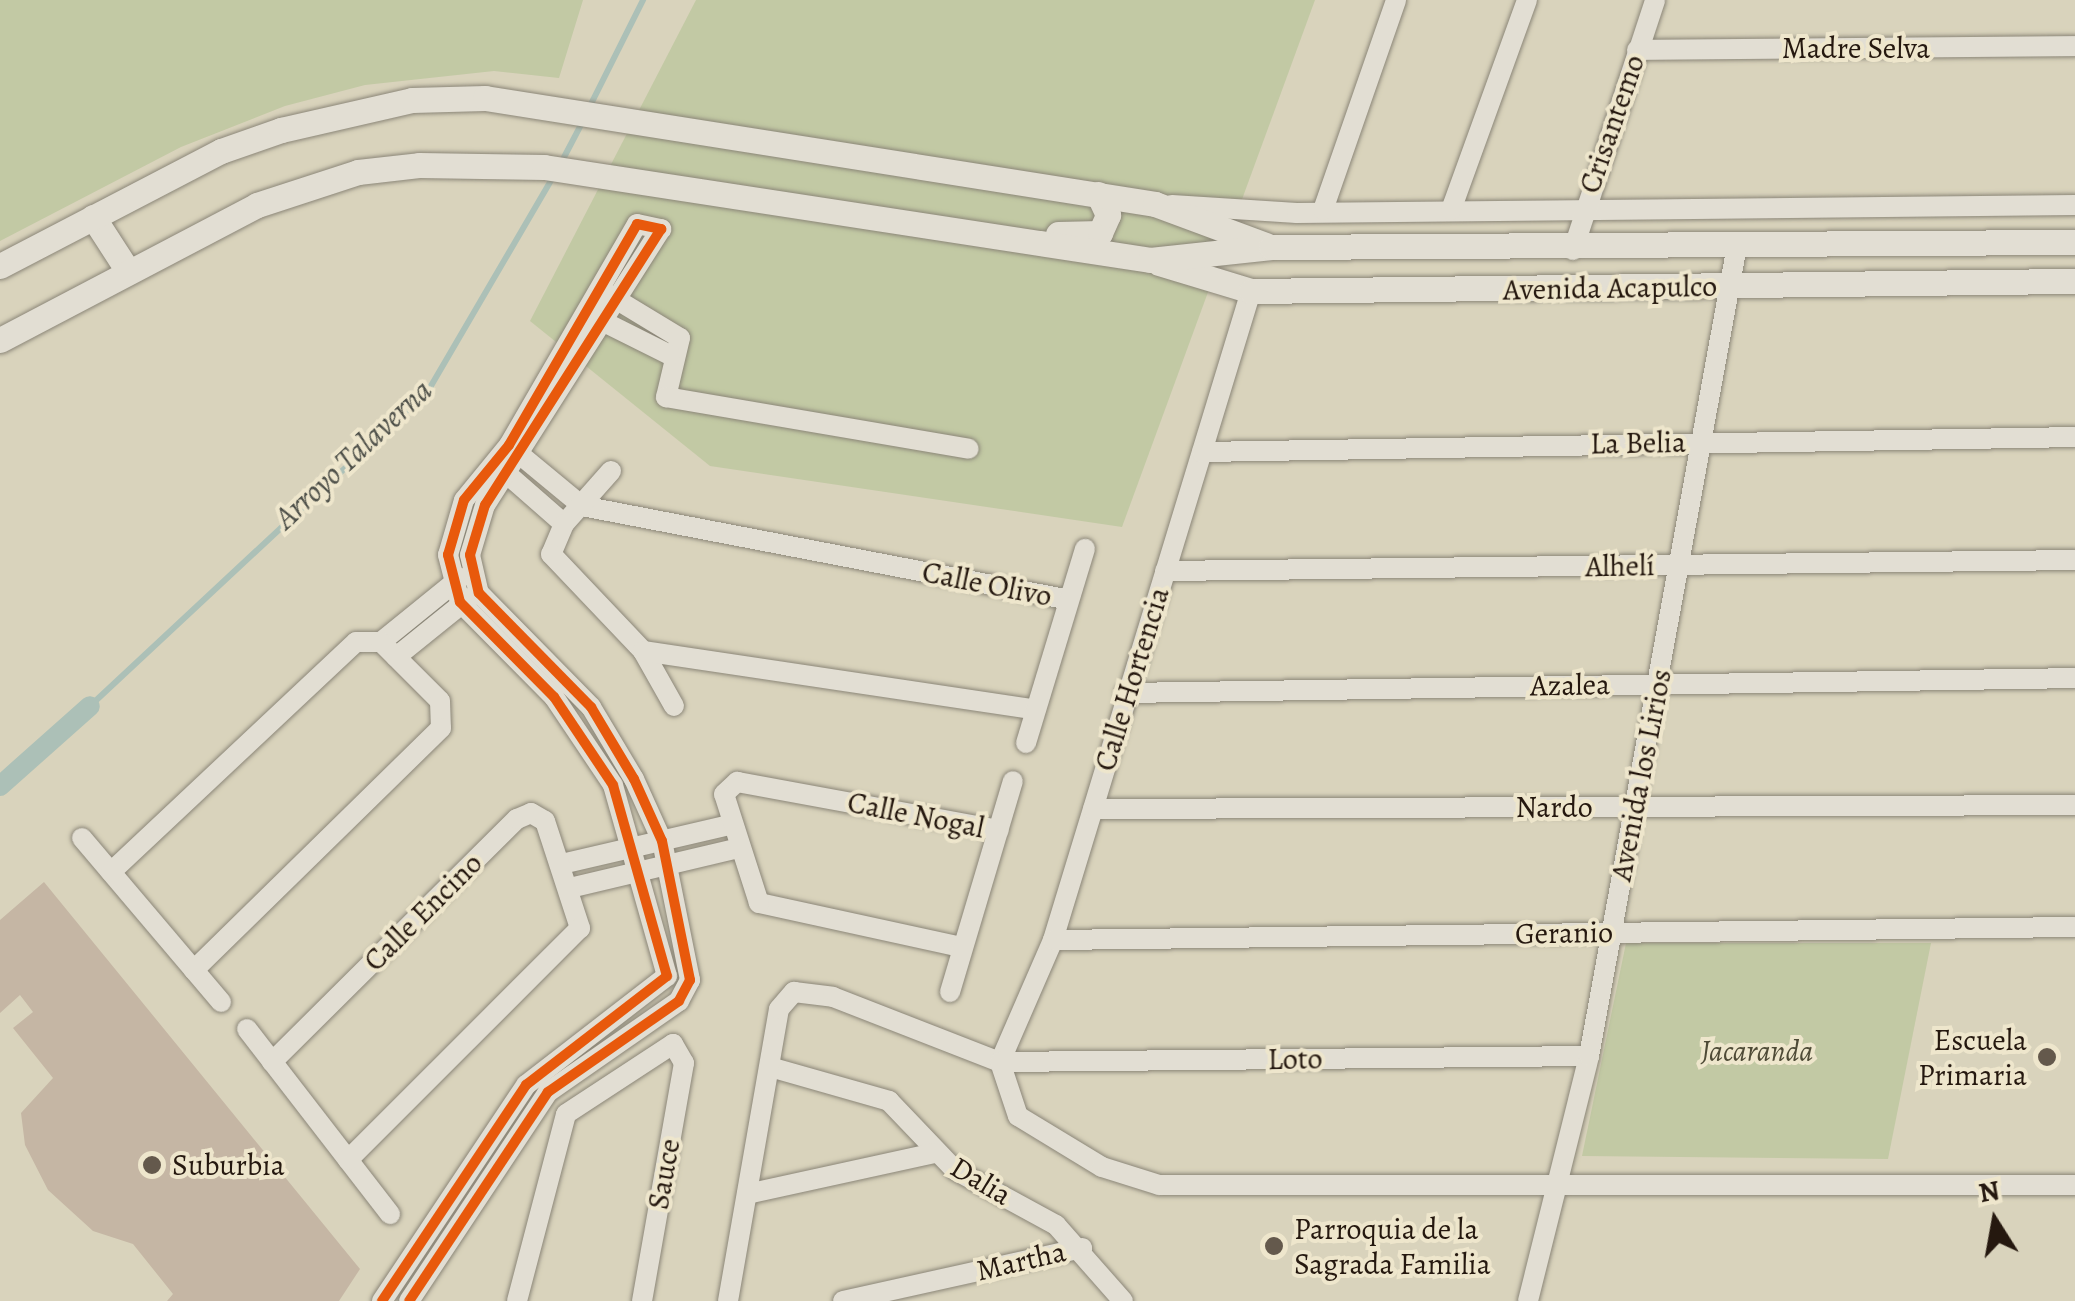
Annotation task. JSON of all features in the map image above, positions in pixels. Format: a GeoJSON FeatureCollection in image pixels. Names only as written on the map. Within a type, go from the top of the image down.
{"type":"FeatureCollection","features":[{"type":"Feature","properties":{"kind":"street"},"geometry":{"type":"LineString","coordinates":[[1323,210],[1396,0]]}},
{"type":"Feature","properties":{"kind":"street"},"geometry":{"type":"LineString","coordinates":[[1451,210],[1527,0]]}},
{"type":"Feature","properties":{"kind":"street","name":"Crisantemo"},"geometry":{"type":"LineString","coordinates":[[1573,250],[1654,0]]}},
{"type":"Feature","properties":{"kind":"street","name":"Madre Selva"},"geometry":{"type":"LineString","coordinates":[[1637,50],[2075,46]]}},
{"type":"Feature","properties":{"kind":"street"},"geometry":{"type":"LineString","coordinates":[[0,266],[221,151],[341,112],[412,100],[557,103],[1156,204],[1323,210],[2075,205]]}},
{"type":"Feature","properties":{"kind":"street"},"geometry":{"type":"LineString","coordinates":[[0,340],[257,205],[358,172],[544,167],[985,238],[1150,260],[1270,247]]}},
{"type":"Feature","properties":{"kind":"street"},"geometry":{"type":"LineString","coordinates":[[985,238],[1028,229],[1100,234],[1108,215],[1098,194]]}},
{"type":"Feature","properties":{"kind":"street"},"geometry":{"type":"LineString","coordinates":[[1156,204],[1270,247]]}},
{"type":"Feature","properties":{"kind":"street"},"geometry":{"type":"LineString","coordinates":[[93,217],[128,270]]}},
{"type":"Feature","properties":{"kind":"street"},"geometry":{"type":"LineString","coordinates":[[389,649],[466,588],[476,525],[501,468],[516,451],[608,324],[661,229],[636,224],[516,451]]}},
{"type":"Feature","properties":{"kind":"street","name":"Avenida Acapulco"},"geometry":{"type":"LineString","coordinates":[[1270,247],[1573,250],[2075,242]]}},
{"type":"Feature","properties":{"kind":"street","name":"Avenida los Lirios"},"geometry":{"type":"LineString","coordinates":[[1528,1301],[1589,1056],[1737,246]]}},
{"type":"Feature","properties":{"kind":"street","name":"Avenida Acapulco"},"geometry":{"type":"LineString","coordinates":[[1150,260],[1251,291],[2075,281]]}},
{"type":"Feature","properties":{"kind":"street"},"geometry":{"type":"LineString","coordinates":[[600,291],[680,338],[670,354],[666,397],[969,449]]}},
{"type":"Feature","properties":{"kind":"street","name":"Calle Hortencia"},"geometry":{"type":"LineString","coordinates":[[1000,1062],[1053,940],[1125,692],[1251,291]]}},
{"type":"Feature","properties":{"kind":"street"},"geometry":{"type":"LineString","coordinates":[[587,315],[670,354]]}},
{"type":"Feature","properties":{"kind":"street","name":"La Belia"},"geometry":{"type":"LineString","coordinates":[[1202,452],[2075,438]]}},
{"type":"Feature","properties":{"kind":"street","name":"Calle Olivo"},"geometry":{"type":"LineString","coordinates":[[516,451],[582,506],[1066,599],[1026,744]]}},
{"type":"Feature","properties":{"kind":"street"},"geometry":{"type":"LineString","coordinates":[[501,468],[564,524]]}},
{"type":"Feature","properties":{"kind":"street"},"geometry":{"type":"LineString","coordinates":[[611,471],[564,524],[554,563],[643,651],[674,706]]}},
{"type":"Feature","properties":{"kind":"street"},"geometry":{"type":"LineString","coordinates":[[1066,599],[1085,550]]}},
{"type":"Feature","properties":{"kind":"street","name":"Alhelí"},"geometry":{"type":"LineString","coordinates":[[1165,571],[2075,560]]}},
{"type":"Feature","properties":{"kind":"street"},"geometry":{"type":"LineString","coordinates":[[408,1301],[548,1092],[686,992],[690,964],[662,841],[591,707],[466,588]]}},
{"type":"Feature","properties":{"kind":"street"},"geometry":{"type":"LineString","coordinates":[[382,1301],[526,1085],[664,982],[636,847],[579,728],[466,588]]}},
{"type":"Feature","properties":{"kind":"street"},"geometry":{"type":"LineString","coordinates":[[111,872],[350,646],[389,649],[440,700],[441,728],[194,970]]}},
{"type":"Feature","properties":{"kind":"street"},"geometry":{"type":"LineString","coordinates":[[643,651],[1036,710]]}},
{"type":"Feature","properties":{"kind":"street","name":"Azalea"},"geometry":{"type":"LineString","coordinates":[[1125,692],[2075,678]]}},
{"type":"Feature","properties":{"kind":"street"},"geometry":{"type":"LineString","coordinates":[[999,830],[1013,781]]}},
{"type":"Feature","properties":{"kind":"street","name":"Calle Nogal"},"geometry":{"type":"LineString","coordinates":[[737,782],[999,830],[962,947],[766,907],[739,848],[724,794],[737,782]]}},
{"type":"Feature","properties":{"kind":"street","name":"Nardo"},"geometry":{"type":"LineString","coordinates":[[1094,809],[2075,806]]}},
{"type":"Feature","properties":{"kind":"street","name":"Calle Encino"},"geometry":{"type":"LineString","coordinates":[[272,1062],[524,815],[545,821],[574,887],[580,928],[348,1160]]}},
{"type":"Feature","properties":{"kind":"street"},"geometry":{"type":"LineString","coordinates":[[566,864],[732,824]]}},
{"type":"Feature","properties":{"kind":"street"},"geometry":{"type":"LineString","coordinates":[[82,838],[221,1002]]}},
{"type":"Feature","properties":{"kind":"street"},"geometry":{"type":"LineString","coordinates":[[574,887],[739,848]]}},
{"type":"Feature","properties":{"kind":"street","name":"Geranio"},"geometry":{"type":"LineString","coordinates":[[1053,940],[2075,927]]}},
{"type":"Feature","properties":{"kind":"street"},"geometry":{"type":"LineString","coordinates":[[950,992],[962,947]]}},
{"type":"Feature","properties":{"kind":"street"},"geometry":{"type":"LineString","coordinates":[[728,1301],[779,1009],[794,992],[833,997],[1000,1062],[1018,1116],[1140,1182],[2075,1185]]}},
{"type":"Feature","properties":{"kind":"street"},"geometry":{"type":"LineString","coordinates":[[247,1029],[390,1214]]}},
{"type":"Feature","properties":{"kind":"street","name":"Sauce"},"geometry":{"type":"LineString","coordinates":[[517,1301],[555,1136],[593,1091],[664,1047],[680,1048],[642,1301]]}},
{"type":"Feature","properties":{"kind":"street","name":"Loto"},"geometry":{"type":"LineString","coordinates":[[1000,1062],[1589,1056]]}},
{"type":"Feature","properties":{"kind":"street","name":"Dalia"},"geometry":{"type":"LineString","coordinates":[[770,1067],[873,1092],[935,1152],[1082,1248],[1123,1301]]}},
{"type":"Feature","properties":{"kind":"street"},"geometry":{"type":"LineString","coordinates":[[748,1194],[935,1152]]}},
{"type":"Feature","properties":{"kind":"street","name":"Martha"},"geometry":{"type":"LineString","coordinates":[[843,1301],[1082,1248]]}},
{"type":"Feature","properties":{"kind":"green space"},"geometry":{"type":"Polygon","coordinates":[[[0,0],[583,0],[559,78],[494,71],[365,85],[285,106],[181,147],[0,241],[0,0]]]}},
{"type":"Feature","properties":{"kind":"green space"},"geometry":{"type":"Polygon","coordinates":[[[696,0],[1315,0],[1122,527],[710,466],[530,321],[696,0]]]}},
{"type":"Feature","properties":{"kind":"green space","name":"Jacaranda"},"geometry":{"type":"Polygon","coordinates":[[[1626,943],[1931,943],[1888,1159],[1582,1156],[1626,943]]]}},
{"type":"Feature","properties":{"kind":"building"},"geometry":{"type":"Polygon","coordinates":[[[44,882],[360,1269],[339,1301],[167,1301],[173,1294],[133,1244],[93,1231],[48,1190],[25,1145],[21,1113],[53,1078],[13,1028],[33,1012],[20,995],[0,1013],[0,920],[44,882]]]}},
{"type":"Feature","properties":{"kind":"waterway","name":"Arroyo Talaverna"},"geometry":{"type":"LineString","coordinates":[[588,110],[643,0]]}},
{"type":"Feature","properties":{"kind":"waterway","name":"Arroyo Talaverna"},"geometry":{"type":"LineString","coordinates":[[561,163],[583,121]]}},
{"type":"Feature","properties":{"kind":"waterway","name":"Arroyo Talaverna"},"geometry":{"type":"LineString","coordinates":[[90,706],[428,391],[555,174]]}},
{"type":"Feature","properties":{"kind":"waterway","name":"Arroyo Talaverna"},"geometry":{"type":"LineString","coordinates":[[0,786],[90,706]]}},
{"type":"Feature","properties":{"kind":"cycle path"},"geometry":{"type":"LineString","coordinates":[[382,1301],[526,1085],[667,976],[613,785],[554,697],[460,602],[448,555],[464,500],[509,445],[637,224],[661,229],[485,505],[470,555],[479,593],[591,707],[634,779],[662,841],[690,980],[679,1001],[548,1092],[409,1301]]}},
{"type":"Feature","properties":{"kind":"place","name":"Escuela Primaria"},"geometry":{"type":"Point","coordinates":[2047,1057]}},
{"type":"Feature","properties":{"kind":"place","name":"Suburbia"},"geometry":{"type":"Point","coordinates":[152,1165]}},
{"type":"Feature","properties":{"kind":"place","name":"Parroquia de la Sagrada Familia"},"geometry":{"type":"Point","coordinates":[1274,1246]}}]}
